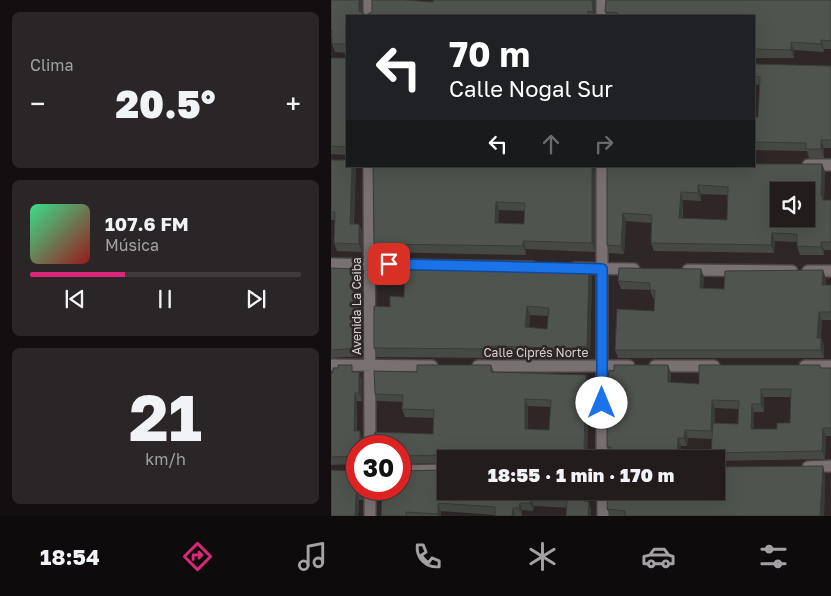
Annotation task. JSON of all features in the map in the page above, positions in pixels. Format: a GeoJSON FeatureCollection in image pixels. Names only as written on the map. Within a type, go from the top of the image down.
{"type":"FeatureCollection","features":[{"type":"Feature","properties":{"kind":"street"},"geometry":{"type":"LineString","coordinates":[[369,0],[369,15]]}},
{"type":"Feature","properties":{"kind":"street"},"geometry":{"type":"LineString","coordinates":[[602,0],[602,15]]}},
{"type":"Feature","properties":{"kind":"street"},"geometry":{"type":"LineString","coordinates":[[792,165],[831,165]]}},
{"type":"Feature","properties":{"kind":"street","name":"Avenida La Ceiba"},"geometry":{"type":"LineString","coordinates":[[369,167],[369,435]]}},
{"type":"Feature","properties":{"kind":"street"},"geometry":{"type":"LineString","coordinates":[[602,167],[602,450]]}},
{"type":"Feature","properties":{"kind":"street"},"geometry":{"type":"LineString","coordinates":[[331,264],[544,268]]}},
{"type":"Feature","properties":{"kind":"street"},"geometry":{"type":"LineString","coordinates":[[563,268],[642,269]]}},
{"type":"Feature","properties":{"kind":"street"},"geometry":{"type":"LineString","coordinates":[[672,270],[831,271]]}},
{"type":"Feature","properties":{"kind":"street"},"geometry":{"type":"LineString","coordinates":[[331,365],[447,366]]}},
{"type":"Feature","properties":{"kind":"street","name":"Calle Ciprés Norte"},"geometry":{"type":"LineString","coordinates":[[466,366],[721,366]]}},
{"type":"Feature","properties":{"kind":"street"},"geometry":{"type":"LineString","coordinates":[[791,366],[831,366]]}},
{"type":"Feature","properties":{"kind":"street"},"geometry":{"type":"LineString","coordinates":[[793,467],[831,466]]}},
{"type":"Feature","properties":{"kind":"street"},"geometry":{"type":"LineString","coordinates":[[411,470],[437,470]]}},
{"type":"Feature","properties":{"kind":"street"},"geometry":{"type":"LineString","coordinates":[[369,500],[369,516]]}},
{"type":"Feature","properties":{"kind":"street"},"geometry":{"type":"LineString","coordinates":[[603,500],[603,516]]}},
{"type":"Feature","properties":{"kind":"building"},"geometry":{"type":"Polygon","coordinates":[[[331,0],[359,0],[359,11],[366,15],[346,15],[346,45],[332,44],[331,0]]]}},
{"type":"Feature","properties":{"kind":"building"},"geometry":{"type":"Polygon","coordinates":[[[372,0],[433,2],[433,0],[592,0],[593,12],[588,11],[588,15],[366,15],[372,12],[372,0]]]}},
{"type":"Feature","properties":{"kind":"building"},"geometry":{"type":"Polygon","coordinates":[[[606,0],[831,0],[831,41],[821,40],[821,44],[791,42],[791,50],[755,49],[755,15],[618,15],[618,13],[605,12],[606,0]]]}},
{"type":"Feature","properties":{"kind":"building"},"geometry":{"type":"Polygon","coordinates":[[[331,58],[346,58],[346,147],[331,146],[331,58]]]}},
{"type":"Feature","properties":{"kind":"building"},"geometry":{"type":"Polygon","coordinates":[[[755,64],[831,66],[831,140],[821,140],[821,149],[806,149],[806,143],[755,142],[755,117],[758,117],[760,77],[755,76],[755,64]]]}},
{"type":"Feature","properties":{"kind":"building"},"geometry":{"type":"Polygon","coordinates":[[[346,159],[346,167],[352,167],[350,224],[359,224],[359,244],[334,243],[335,212],[331,212],[331,160],[346,159]]]}},
{"type":"Feature","properties":{"kind":"building"},"geometry":{"type":"Polygon","coordinates":[[[755,164],[822,164],[822,200],[831,200],[831,242],[821,242],[821,247],[797,246],[797,234],[772,233],[771,245],[651,243],[652,215],[623,213],[621,246],[607,245],[607,167],[755,167],[755,164]],[[698,185],[698,193],[681,192],[679,218],[727,220],[728,187],[698,185]]]}},
{"type":"Feature","properties":{"kind":"building"},"geometry":{"type":"Polygon","coordinates":[[[373,167],[592,167],[592,243],[523,241],[523,246],[374,244],[373,167]],[[496,202],[495,223],[524,224],[525,203],[496,202]]]}},
{"type":"Feature","properties":{"kind":"building"},"geometry":{"type":"Polygon","coordinates":[[[480,265],[516,268],[516,265],[589,266],[587,347],[581,346],[581,349],[492,346],[492,349],[374,348],[374,306],[390,307],[390,296],[404,297],[405,266],[480,268],[480,265]],[[527,306],[525,327],[547,329],[549,308],[527,306]]]}},
{"type":"Feature","properties":{"kind":"building"},"geometry":{"type":"Polygon","coordinates":[[[331,268],[353,269],[353,306],[359,306],[359,348],[331,350],[331,268]]]}},
{"type":"Feature","properties":{"kind":"building"},"geometry":{"type":"Polygon","coordinates":[[[619,268],[701,269],[700,288],[724,289],[725,271],[823,270],[822,285],[831,285],[831,312],[819,312],[817,338],[821,338],[821,350],[615,350],[617,309],[654,311],[655,290],[650,290],[650,283],[618,281],[619,268]]]}},
{"type":"Feature","properties":{"kind":"building"},"geometry":{"type":"Polygon","coordinates":[[[338,365],[352,365],[352,372],[359,372],[359,393],[355,393],[354,431],[360,431],[360,435],[346,435],[346,456],[331,457],[331,372],[333,373],[333,368],[338,368],[338,365]]]}},
{"type":"Feature","properties":{"kind":"building"},"geometry":{"type":"Polygon","coordinates":[[[417,365],[491,365],[491,372],[586,375],[584,450],[437,450],[437,455],[411,456],[411,435],[375,435],[375,432],[433,434],[434,410],[402,409],[403,395],[375,394],[374,371],[417,372],[417,365]],[[525,399],[525,429],[549,430],[551,400],[525,399]]]}},
{"type":"Feature","properties":{"kind":"building"},"geometry":{"type":"Polygon","coordinates":[[[614,365],[668,365],[668,382],[699,384],[699,365],[820,365],[820,368],[831,368],[831,428],[823,428],[822,451],[725,453],[725,450],[711,450],[713,423],[738,424],[739,401],[712,400],[711,431],[685,430],[684,438],[678,438],[677,450],[611,450],[611,447],[607,447],[609,370],[614,371],[614,365]],[[761,389],[761,404],[752,404],[751,429],[777,429],[777,423],[790,423],[791,389],[761,389]]]}},
{"type":"Feature","properties":{"kind":"building"},"geometry":{"type":"Polygon","coordinates":[[[823,466],[820,516],[625,516],[625,511],[607,509],[608,500],[725,500],[725,467],[823,466]]]}},
{"type":"Feature","properties":{"kind":"building"},"geometry":{"type":"Polygon","coordinates":[[[331,470],[346,471],[346,500],[356,500],[355,516],[331,516],[331,470]]]}},
{"type":"Feature","properties":{"kind":"building"},"geometry":{"type":"Polygon","coordinates":[[[437,470],[437,500],[531,500],[530,503],[520,503],[519,508],[513,508],[512,516],[495,516],[495,507],[438,503],[438,514],[406,512],[406,516],[381,516],[382,500],[411,500],[411,471],[437,470]]]}},
{"type":"Feature","properties":{"kind":"building"},"geometry":{"type":"Polygon","coordinates":[[[549,500],[584,500],[589,502],[588,516],[566,516],[567,501],[549,500]]]}},
{"type":"Feature","properties":{"kind":"route"},"geometry":{"type":"LineString","coordinates":[[389,264],[602,269],[602,403]]}}]}
